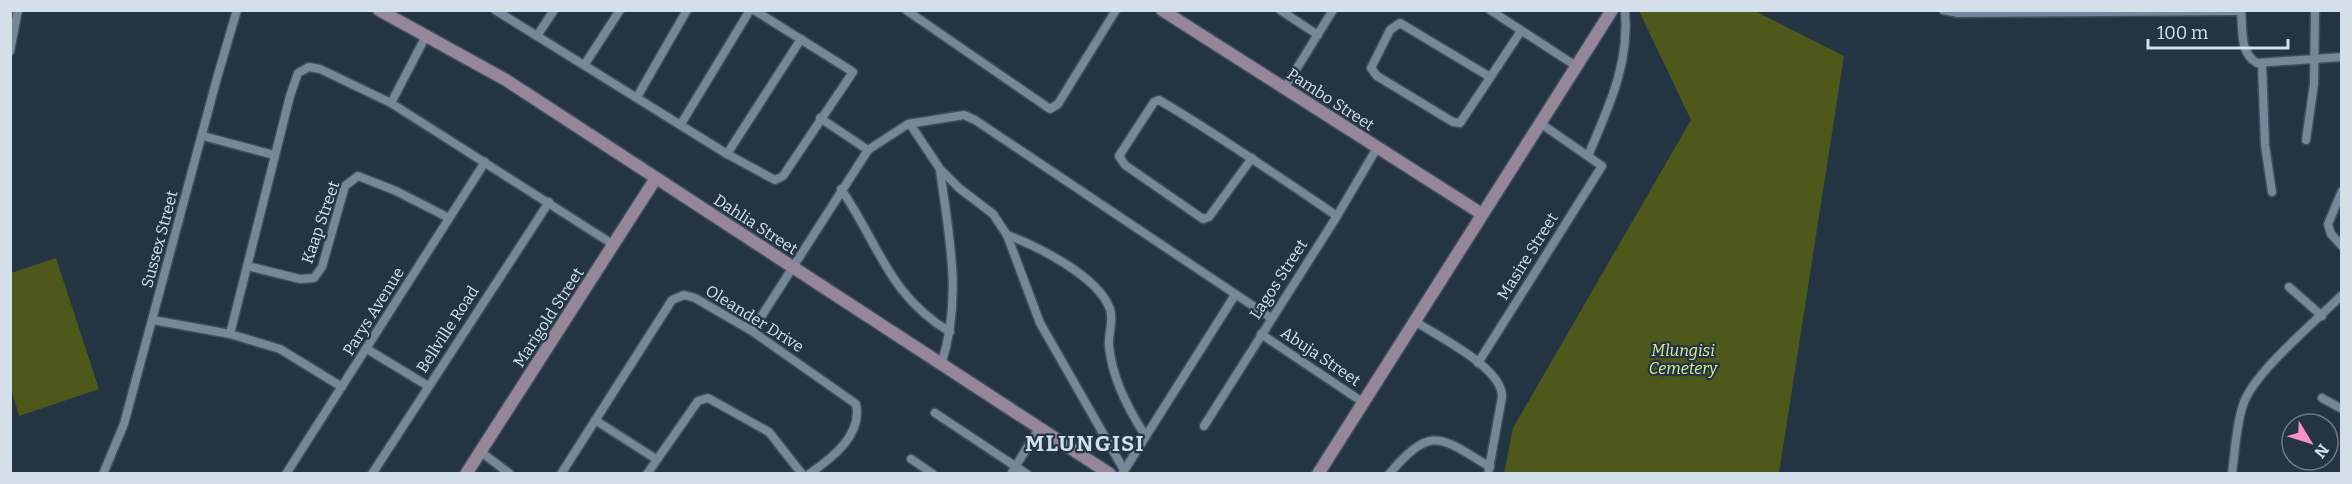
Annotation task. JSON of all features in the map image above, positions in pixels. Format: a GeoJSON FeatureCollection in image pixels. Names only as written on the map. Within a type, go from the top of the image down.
{"type":"FeatureCollection","features":[{"type":"Feature","properties":{"kind":"street"},"geometry":{"type":"LineString","coordinates":[[10,51],[18,10]]}},
{"type":"Feature","properties":{"kind":"street","name":"Sussex Street"},"geometry":{"type":"LineString","coordinates":[[103,474],[124,424],[237,10]]}},
{"type":"Feature","properties":{"kind":"street","name":"Dahlia Street"},"geometry":{"type":"LineString","coordinates":[[379,10],[427,34],[516,86],[1110,474]]}},
{"type":"Feature","properties":{"kind":"street"},"geometry":{"type":"LineString","coordinates":[[495,10],[727,154],[770,178],[778,179],[783,176],[852,72],[752,10],[681,124]]}},
{"type":"Feature","properties":{"kind":"street"},"geometry":{"type":"LineString","coordinates":[[537,36],[554,10]]}},
{"type":"Feature","properties":{"kind":"street"},"geometry":{"type":"LineString","coordinates":[[585,64],[620,10]]}},
{"type":"Feature","properties":{"kind":"street"},"geometry":{"type":"LineString","coordinates":[[638,97],[687,10]]}},
{"type":"Feature","properties":{"kind":"street"},"geometry":{"type":"LineString","coordinates":[[906,10],[1046,108],[1053,109],[1116,10]]}},
{"type":"Feature","properties":{"kind":"street","name":"Pambo Street"},"geometry":{"type":"LineString","coordinates":[[1162,10],[1482,214]]}},
{"type":"Feature","properties":{"kind":"street"},"geometry":{"type":"LineString","coordinates":[[1280,10],[1318,35]]}},
{"type":"Feature","properties":{"kind":"street"},"geometry":{"type":"LineString","coordinates":[[1284,89],[1333,10]]}},
{"type":"Feature","properties":{"kind":"street"},"geometry":{"type":"LineString","coordinates":[[1490,10],[1576,66]]}},
{"type":"Feature","properties":{"kind":"street"},"geometry":{"type":"LineString","coordinates":[[1318,474],[1612,10]]}},
{"type":"Feature","properties":{"kind":"street"},"geometry":{"type":"LineString","coordinates":[[1540,123],[1588,156],[1614,95],[1624,58],[1626,10]]}},
{"type":"Feature","properties":{"kind":"street"},"geometry":{"type":"LineString","coordinates":[[1943,10],[1958,13],[2241,11],[2245,49],[2253,60],[2262,64],[2342,57]]}},
{"type":"Feature","properties":{"kind":"street"},"geometry":{"type":"LineString","coordinates":[[2306,140],[2316,59],[2315,10]]}},
{"type":"Feature","properties":{"kind":"street"},"geometry":{"type":"LineString","coordinates":[[1490,77],[1400,23],[1390,30],[1371,68],[1377,76],[1457,123],[1464,120],[1521,31]]}},
{"type":"Feature","properties":{"kind":"street"},"geometry":{"type":"LineString","coordinates":[[391,103],[427,34]]}},
{"type":"Feature","properties":{"kind":"street"},"geometry":{"type":"LineString","coordinates":[[727,154],[801,39]]}},
{"type":"Feature","properties":{"kind":"street"},"geometry":{"type":"LineString","coordinates":[[2262,64],[2265,145],[2272,192]]}},
{"type":"Feature","properties":{"kind":"street"},"geometry":{"type":"LineString","coordinates":[[230,333],[274,155],[295,82],[298,73],[309,67],[320,69],[391,103],[614,245]]}},
{"type":"Feature","properties":{"kind":"street"},"geometry":{"type":"LineString","coordinates":[[1251,158],[1209,217],[1203,219],[1125,165],[1119,156],[1154,102],[1159,100],[1251,158],[1337,216]]}},
{"type":"Feature","properties":{"kind":"street"},"geometry":{"type":"LineString","coordinates":[[752,331],[868,150],[887,136],[910,124],[939,118],[969,117],[1271,318]]}},
{"type":"Feature","properties":{"kind":"street"},"geometry":{"type":"LineString","coordinates":[[820,118],[868,150]]}},
{"type":"Feature","properties":{"kind":"street"},"geometry":{"type":"LineString","coordinates":[[910,124],[940,169],[959,188],[993,214],[1006,235],[1040,323],[1123,472]]}},
{"type":"Feature","properties":{"kind":"street"},"geometry":{"type":"LineString","coordinates":[[202,136],[274,155]]}},
{"type":"Feature","properties":{"kind":"street","name":"Lagos Street"},"geometry":{"type":"LineString","coordinates":[[1204,426],[1337,216],[1377,148]]}},
{"type":"Feature","properties":{"kind":"street","name":"Masire Street"},"geometry":{"type":"LineString","coordinates":[[1478,363],[1602,166],[1588,156]]}},
{"type":"Feature","properties":{"kind":"street","name":"Parys Avenue"},"geometry":{"type":"LineString","coordinates":[[285,474],[485,162]]}},
{"type":"Feature","properties":{"kind":"street"},"geometry":{"type":"LineString","coordinates":[[940,169],[954,269],[954,306],[941,365]]}},
{"type":"Feature","properties":{"kind":"street","name":"Kaap Street"},"geometry":{"type":"LineString","coordinates":[[247,266],[300,279],[314,278],[322,267],[345,186],[358,176],[396,191],[449,218]]}},
{"type":"Feature","properties":{"kind":"street","name":"Marigold Street"},"geometry":{"type":"LineString","coordinates":[[466,474],[656,178]]}},
{"type":"Feature","properties":{"kind":"street"},"geometry":{"type":"LineString","coordinates":[[841,189],[896,285],[926,316],[950,332]]}},
{"type":"Feature","properties":{"kind":"street"},"geometry":{"type":"LineString","coordinates":[[2342,191],[2328,224],[2331,234],[2342,246]]}},
{"type":"Feature","properties":{"kind":"street","name":"Bellville Road"},"geometry":{"type":"LineString","coordinates":[[372,474],[549,202]]}},
{"type":"Feature","properties":{"kind":"street"},"geometry":{"type":"LineString","coordinates":[[1006,235],[1050,253],[1080,276],[1106,302],[1111,313],[1109,346],[1113,366],[1134,419],[1145,435]]}},
{"type":"Feature","properties":{"kind":"street"},"geometry":{"type":"LineString","coordinates":[[2289,287],[2322,316]]}},
{"type":"Feature","properties":{"kind":"street"},"geometry":{"type":"LineString","coordinates":[[1123,472],[1235,295]]}},
{"type":"Feature","properties":{"kind":"street"},"geometry":{"type":"LineString","coordinates":[[2232,474],[2242,410],[2247,395],[2263,374],[2342,295]]}},
{"type":"Feature","properties":{"kind":"street","name":"Oleander Drive"},"geometry":{"type":"LineString","coordinates":[[561,474],[672,300],[679,296],[695,298],[752,331],[856,404],[856,417],[846,442],[827,462],[808,474]]}},
{"type":"Feature","properties":{"kind":"street"},"geometry":{"type":"LineString","coordinates":[[153,320],[230,333],[280,349],[342,387]]}},
{"type":"Feature","properties":{"kind":"street"},"geometry":{"type":"LineString","coordinates":[[1389,474],[1410,450],[1434,439],[1446,440],[1489,470],[1502,390],[1496,378],[1478,363],[1416,322]]}},
{"type":"Feature","properties":{"kind":"street","name":"Abuja Street"},"geometry":{"type":"LineString","coordinates":[[1261,334],[1364,404]]}},
{"type":"Feature","properties":{"kind":"street"},"geometry":{"type":"LineString","coordinates":[[367,349],[428,386]]}},
{"type":"Feature","properties":{"kind":"street"},"geometry":{"type":"LineString","coordinates":[[2322,398],[2342,409]]}},
{"type":"Feature","properties":{"kind":"street"},"geometry":{"type":"LineString","coordinates":[[647,474],[698,401],[713,399],[769,432],[802,474]]}},
{"type":"Feature","properties":{"kind":"street"},"geometry":{"type":"LineString","coordinates":[[935,413],[1014,470],[1027,474]]}},
{"type":"Feature","properties":{"kind":"street"},"geometry":{"type":"LineString","coordinates":[[595,420],[656,459]]}},
{"type":"Feature","properties":{"kind":"street"},"geometry":{"type":"LineString","coordinates":[[1014,470],[1039,428]]}},
{"type":"Feature","properties":{"kind":"street"},"geometry":{"type":"LineString","coordinates":[[481,452],[510,474]]}},
{"type":"Feature","properties":{"kind":"street"},"geometry":{"type":"LineString","coordinates":[[911,459],[933,474]]}},
{"type":"Feature","properties":{"kind":"green space","name":"Mlungisi Cemetery"},"geometry":{"type":"Polygon","coordinates":[[[1639,11],[1755,11],[1844,56],[1779,473],[1504,473],[1513,428],[1691,120],[1639,11]]]}},
{"type":"Feature","properties":{"kind":"green space"},"geometry":{"type":"Polygon","coordinates":[[[56,258],[99,389],[19,416],[11,388],[11,273],[56,258]]]}},
{"type":"Feature","properties":{"kind":"district","name":"MLUNGISI"},"geometry":{"type":"Point","coordinates":[1085,443]}}]}
